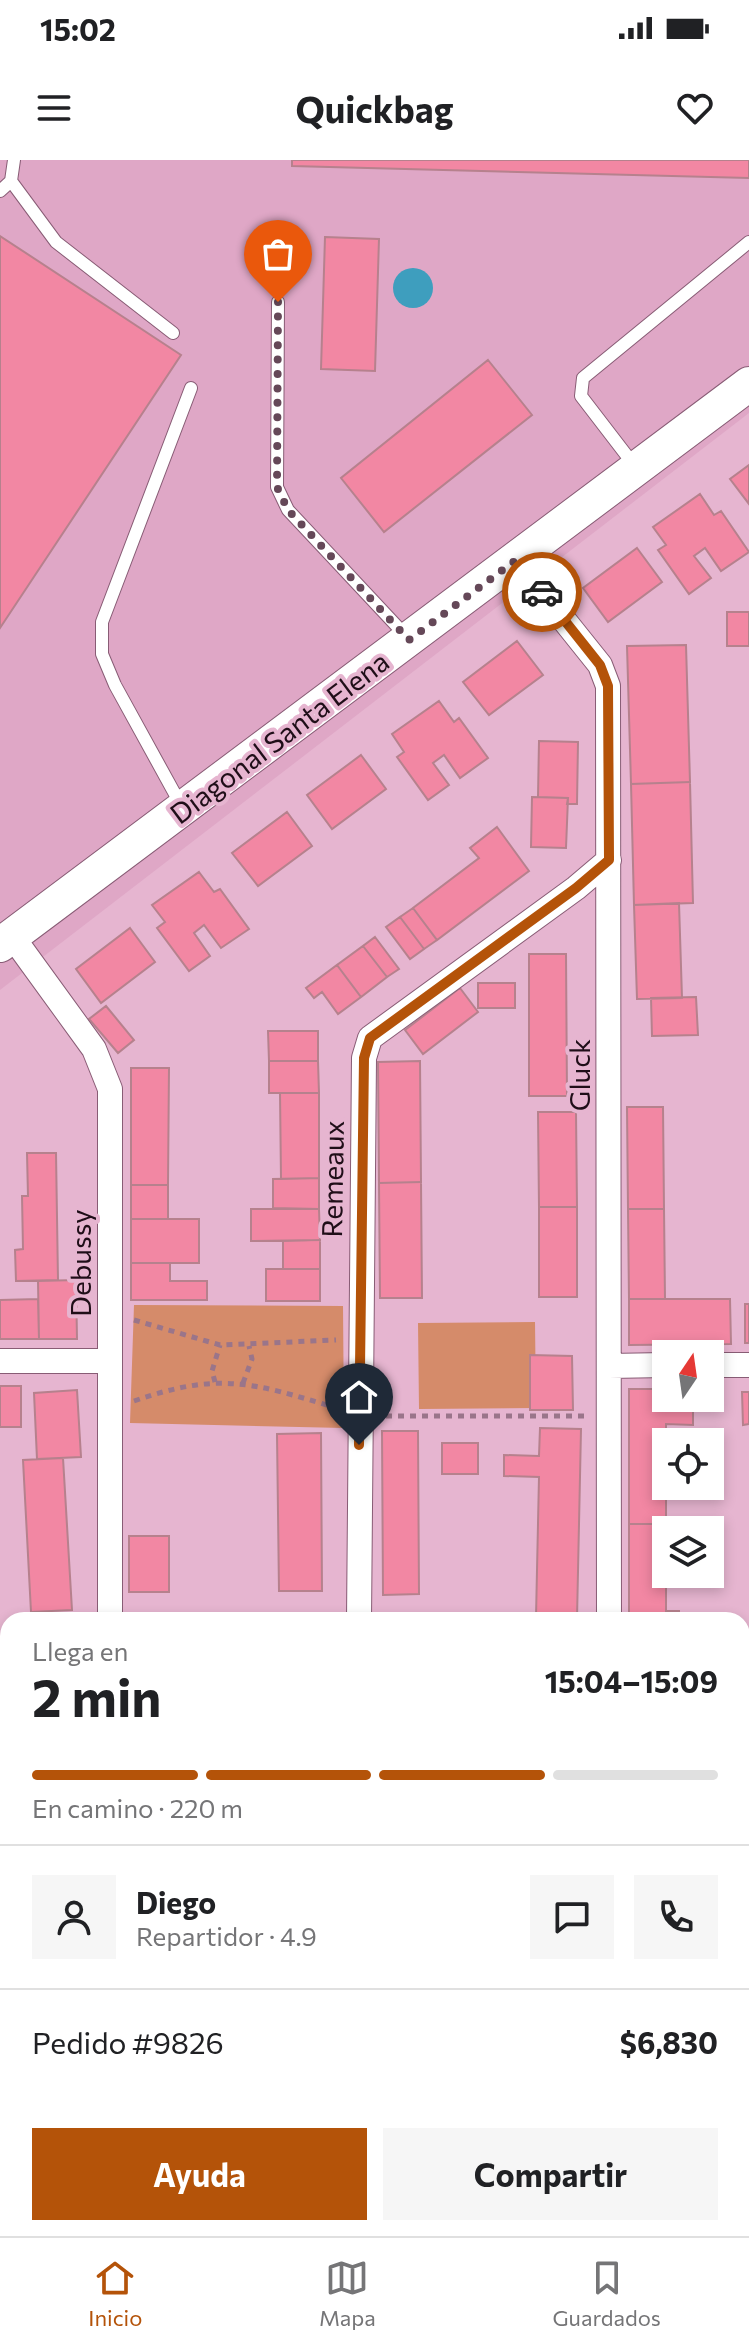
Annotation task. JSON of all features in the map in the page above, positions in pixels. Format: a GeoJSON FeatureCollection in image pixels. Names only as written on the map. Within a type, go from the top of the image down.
{"type":"FeatureCollection","features":[{"type":"Feature","properties":{"kind":"main road","name":"Diagonal Santa Elena"},"geometry":{"type":"LineString","coordinates":[[6,940],[749,384]]}},
{"type":"Feature","properties":{"kind":"street","name":"Gluck"},"geometry":{"type":"LineString","coordinates":[[516,560],[605,676],[609,697],[609,1612]]}},
{"type":"Feature","properties":{"kind":"street","name":"Remeaux"},"geometry":{"type":"LineString","coordinates":[[359,1612],[364,1058],[370,1038],[576,888],[609,860]]}},
{"type":"Feature","properties":{"kind":"street","name":"Debussy"},"geometry":{"type":"LineString","coordinates":[[6,940],[94,1049],[107,1075],[111,1103],[110,1612]]}},
{"type":"Feature","properties":{"kind":"street"},"geometry":{"type":"LineString","coordinates":[[0,1361],[110,1361]]}},
{"type":"Feature","properties":{"kind":"street"},"geometry":{"type":"LineString","coordinates":[[609,1366],[652,1365]]}},
{"type":"Feature","properties":{"kind":"street"},"geometry":{"type":"LineString","coordinates":[[724,1365],[749,1365]]}},
{"type":"Feature","properties":{"kind":"lane"},"geometry":{"type":"LineString","coordinates":[[0,191],[11,181],[14,160]]}},
{"type":"Feature","properties":{"kind":"lane"},"geometry":{"type":"LineString","coordinates":[[11,181],[56,242],[173,333]]}},
{"type":"Feature","properties":{"kind":"lane"},"geometry":{"type":"LineString","coordinates":[[637,468],[581,396],[583,378],[749,242]]}},
{"type":"Feature","properties":{"kind":"lane"},"geometry":{"type":"LineString","coordinates":[[278,302],[277,487],[288,510],[409,640]]}},
{"type":"Feature","properties":{"kind":"lane"},"geometry":{"type":"LineString","coordinates":[[183,809],[115,685],[102,654],[102,622],[191,388]]}},
{"type":"Feature","properties":{"kind":"path"},"geometry":{"type":"LineString","coordinates":[[146,1325],[220,1345],[339,1340]]}},
{"type":"Feature","properties":{"kind":"path"},"geometry":{"type":"LineString","coordinates":[[215,1382],[212,1371],[220,1345]]}},
{"type":"Feature","properties":{"kind":"path"},"geometry":{"type":"LineString","coordinates":[[243,1383],[252,1359],[249,1346]]}},
{"type":"Feature","properties":{"kind":"path"},"geometry":{"type":"LineString","coordinates":[[135,1401],[155,1393],[215,1382],[243,1383],[359,1416],[609,1416]]}},
{"type":"Feature","properties":{"kind":"shaded area"},"geometry":{"type":"Polygon","coordinates":[[[0,160],[749,160],[749,413],[0,990],[0,160]]]}},
{"type":"Feature","properties":{"kind":"shaded area"},"geometry":{"type":"Polygon","coordinates":[[[134,1305],[343,1306],[344,1428],[130,1423],[134,1305]]]}},
{"type":"Feature","properties":{"kind":"shaded area"},"geometry":{"type":"Polygon","coordinates":[[[535,1322],[536,1408],[419,1409],[418,1323],[535,1322]]]}},
{"type":"Feature","properties":{"kind":"water"},"geometry":{"type":"Polygon","coordinates":[[[413,268],[427,274],[433,288],[427,302],[413,308],[399,302],[393,288],[399,274],[413,268]]]}},
{"type":"Feature","properties":{"kind":"building"},"geometry":{"type":"Polygon","coordinates":[[[292,160],[749,160],[749,178],[292,166],[292,160]]]}},
{"type":"Feature","properties":{"kind":"building"},"geometry":{"type":"Polygon","coordinates":[[[0,236],[181,355],[0,628],[0,236]]]}},
{"type":"Feature","properties":{"kind":"building"},"geometry":{"type":"Polygon","coordinates":[[[325,237],[379,239],[375,371],[321,369],[325,237]]]}},
{"type":"Feature","properties":{"kind":"building"},"geometry":{"type":"Polygon","coordinates":[[[488,360],[532,415],[384,532],[341,478],[488,360]]]}},
{"type":"Feature","properties":{"kind":"building"},"geometry":{"type":"Polygon","coordinates":[[[749,465],[749,504],[730,479],[749,465]]]}},
{"type":"Feature","properties":{"kind":"building"},"geometry":{"type":"Polygon","coordinates":[[[700,494],[714,515],[721,511],[749,552],[721,571],[705,548],[694,556],[711,578],[689,594],[658,550],[666,545],[653,527],[700,494]]]}},
{"type":"Feature","properties":{"kind":"building"},"geometry":{"type":"Polygon","coordinates":[[[637,548],[662,582],[608,622],[583,588],[637,548]]]}},
{"type":"Feature","properties":{"kind":"building"},"geometry":{"type":"Polygon","coordinates":[[[727,612],[749,612],[749,646],[727,646],[727,612]]]}},
{"type":"Feature","properties":{"kind":"building"},"geometry":{"type":"Polygon","coordinates":[[[517,641],[543,675],[489,715],[463,682],[517,641]]]}},
{"type":"Feature","properties":{"kind":"building"},"geometry":{"type":"Polygon","coordinates":[[[686,645],[690,782],[631,784],[627,646],[686,645]]]}},
{"type":"Feature","properties":{"kind":"building"},"geometry":{"type":"Polygon","coordinates":[[[439,701],[454,722],[459,718],[488,758],[460,778],[444,755],[433,763],[449,785],[428,800],[397,757],[404,752],[392,734],[439,701]]]}},
{"type":"Feature","properties":{"kind":"building"},"geometry":{"type":"Polygon","coordinates":[[[539,741],[578,742],[577,804],[567,804],[568,798],[538,797],[539,741]]]}},
{"type":"Feature","properties":{"kind":"building"},"geometry":{"type":"Polygon","coordinates":[[[361,755],[386,789],[332,829],[307,795],[361,755]]]}},
{"type":"Feature","properties":{"kind":"building"},"geometry":{"type":"Polygon","coordinates":[[[690,782],[693,903],[634,905],[631,784],[690,782]]]}},
{"type":"Feature","properties":{"kind":"building"},"geometry":{"type":"Polygon","coordinates":[[[532,797],[568,798],[566,848],[531,847],[532,797]]]}},
{"type":"Feature","properties":{"kind":"building"},"geometry":{"type":"Polygon","coordinates":[[[287,812],[312,846],[258,886],[232,853],[287,812]]]}},
{"type":"Feature","properties":{"kind":"building"},"geometry":{"type":"Polygon","coordinates":[[[497,827],[529,871],[437,940],[413,908],[479,858],[470,848],[497,827]]]}},
{"type":"Feature","properties":{"kind":"building"},"geometry":{"type":"Polygon","coordinates":[[[199,872],[214,892],[220,889],[249,929],[221,948],[204,925],[194,933],[210,956],[189,971],[157,928],[165,922],[152,905],[199,872]]]}},
{"type":"Feature","properties":{"kind":"building"},"geometry":{"type":"Polygon","coordinates":[[[679,903],[682,998],[637,999],[634,905],[679,903]]]}},
{"type":"Feature","properties":{"kind":"building"},"geometry":{"type":"Polygon","coordinates":[[[413,908],[437,940],[424,949],[400,917],[413,908]]]}},
{"type":"Feature","properties":{"kind":"building"},"geometry":{"type":"Polygon","coordinates":[[[400,917],[424,949],[410,959],[386,927],[400,917]]]}},
{"type":"Feature","properties":{"kind":"building"},"geometry":{"type":"Polygon","coordinates":[[[130,928],[155,962],[101,1003],[76,969],[130,928]]]}},
{"type":"Feature","properties":{"kind":"building"},"geometry":{"type":"Polygon","coordinates":[[[375,937],[399,969],[387,977],[363,946],[375,937]]]}},
{"type":"Feature","properties":{"kind":"building"},"geometry":{"type":"Polygon","coordinates":[[[363,946],[387,977],[361,997],[337,965],[363,946]]]}},
{"type":"Feature","properties":{"kind":"building"},"geometry":{"type":"Polygon","coordinates":[[[529,954],[566,954],[567,1096],[529,1096],[529,954]]]}},
{"type":"Feature","properties":{"kind":"building"},"geometry":{"type":"Polygon","coordinates":[[[337,965],[361,997],[338,1014],[322,992],[314,998],[306,988],[337,965]]]}},
{"type":"Feature","properties":{"kind":"building"},"geometry":{"type":"Polygon","coordinates":[[[478,983],[515,983],[515,1008],[478,1008],[478,983]]]}},
{"type":"Feature","properties":{"kind":"building"},"geometry":{"type":"Polygon","coordinates":[[[460,988],[478,1012],[423,1054],[405,1030],[460,988]]]}},
{"type":"Feature","properties":{"kind":"building"},"geometry":{"type":"Polygon","coordinates":[[[696,997],[698,1035],[652,1036],[651,998],[696,997]]]}},
{"type":"Feature","properties":{"kind":"building"},"geometry":{"type":"Polygon","coordinates":[[[106,1006],[134,1040],[118,1053],[89,1019],[106,1006]]]}},
{"type":"Feature","properties":{"kind":"building"},"geometry":{"type":"Polygon","coordinates":[[[268,1031],[318,1031],[318,1061],[269,1061],[268,1031]]]}},
{"type":"Feature","properties":{"kind":"building"},"geometry":{"type":"Polygon","coordinates":[[[269,1061],[318,1061],[319,1093],[269,1093],[269,1061]]]}},
{"type":"Feature","properties":{"kind":"building"},"geometry":{"type":"Polygon","coordinates":[[[420,1061],[421,1182],[379,1183],[378,1062],[420,1061]]]}},
{"type":"Feature","properties":{"kind":"building"},"geometry":{"type":"Polygon","coordinates":[[[131,1068],[169,1068],[168,1185],[131,1185],[131,1068]]]}},
{"type":"Feature","properties":{"kind":"building"},"geometry":{"type":"Polygon","coordinates":[[[280,1093],[319,1093],[319,1178],[281,1179],[280,1093]]]}},
{"type":"Feature","properties":{"kind":"building"},"geometry":{"type":"Polygon","coordinates":[[[627,1107],[663,1107],[664,1209],[628,1209],[627,1107]]]}},
{"type":"Feature","properties":{"kind":"building"},"geometry":{"type":"Polygon","coordinates":[[[538,1112],[576,1112],[577,1207],[539,1207],[538,1112]]]}},
{"type":"Feature","properties":{"kind":"building"},"geometry":{"type":"Polygon","coordinates":[[[27,1153],[56,1153],[58,1280],[16,1281],[15,1250],[23,1249],[22,1196],[28,1196],[27,1153]]]}},
{"type":"Feature","properties":{"kind":"building"},"geometry":{"type":"Polygon","coordinates":[[[319,1178],[319,1209],[273,1208],[273,1179],[319,1178]]]}},
{"type":"Feature","properties":{"kind":"building"},"geometry":{"type":"Polygon","coordinates":[[[421,1182],[422,1298],[380,1298],[379,1183],[421,1182]]]}},
{"type":"Feature","properties":{"kind":"building"},"geometry":{"type":"Polygon","coordinates":[[[131,1185],[168,1185],[168,1219],[131,1219],[131,1185]]]}},
{"type":"Feature","properties":{"kind":"building"},"geometry":{"type":"Polygon","coordinates":[[[539,1207],[577,1207],[577,1297],[539,1297],[539,1207]]]}},
{"type":"Feature","properties":{"kind":"building"},"geometry":{"type":"Polygon","coordinates":[[[251,1209],[319,1209],[320,1240],[251,1241],[251,1209]]]}},
{"type":"Feature","properties":{"kind":"building"},"geometry":{"type":"Polygon","coordinates":[[[628,1209],[664,1209],[665,1299],[629,1299],[628,1209]]]}},
{"type":"Feature","properties":{"kind":"building"},"geometry":{"type":"Polygon","coordinates":[[[131,1219],[199,1219],[199,1263],[131,1263],[131,1219]]]}},
{"type":"Feature","properties":{"kind":"building"},"geometry":{"type":"Polygon","coordinates":[[[320,1240],[320,1269],[283,1269],[283,1241],[320,1240]]]}},
{"type":"Feature","properties":{"kind":"building"},"geometry":{"type":"Polygon","coordinates":[[[131,1263],[170,1263],[170,1281],[207,1281],[207,1300],[131,1300],[131,1263]]]}},
{"type":"Feature","properties":{"kind":"building"},"geometry":{"type":"Polygon","coordinates":[[[266,1269],[320,1269],[320,1301],[266,1301],[266,1269]]]}},
{"type":"Feature","properties":{"kind":"building"},"geometry":{"type":"Polygon","coordinates":[[[76,1280],[77,1339],[39,1339],[38,1281],[76,1280]]]}},
{"type":"Feature","properties":{"kind":"building"},"geometry":{"type":"Polygon","coordinates":[[[38,1299],[39,1339],[0,1339],[0,1300],[38,1299]]]}},
{"type":"Feature","properties":{"kind":"building"},"geometry":{"type":"Polygon","coordinates":[[[629,1299],[730,1299],[731,1344],[724,1344],[724,1340],[652,1340],[652,1345],[629,1345],[629,1299]]]}},
{"type":"Feature","properties":{"kind":"building"},"geometry":{"type":"Polygon","coordinates":[[[745,1304],[749,1304],[749,1343],[745,1343],[745,1304]]]}},
{"type":"Feature","properties":{"kind":"building"},"geometry":{"type":"Polygon","coordinates":[[[530,1355],[572,1356],[573,1410],[530,1410],[530,1355]]]}},
{"type":"Feature","properties":{"kind":"building"},"geometry":{"type":"Polygon","coordinates":[[[0,1386],[21,1386],[21,1427],[0,1427],[0,1386]]]}},
{"type":"Feature","properties":{"kind":"building"},"geometry":{"type":"Polygon","coordinates":[[[629,1389],[652,1389],[652,1412],[693,1412],[693,1425],[666,1424],[666,1428],[652,1428],[652,1500],[666,1500],[666,1516],[652,1516],[652,1524],[629,1524],[629,1389]]]}},
{"type":"Feature","properties":{"kind":"building"},"geometry":{"type":"Polygon","coordinates":[[[77,1390],[81,1457],[37,1459],[34,1393],[77,1390]]]}},
{"type":"Feature","properties":{"kind":"building"},"geometry":{"type":"Polygon","coordinates":[[[742,1392],[749,1392],[749,1424],[743,1425],[742,1392]]]}},
{"type":"Feature","properties":{"kind":"building"},"geometry":{"type":"Polygon","coordinates":[[[540,1428],[581,1429],[577,1612],[536,1612],[539,1477],[504,1476],[504,1455],[539,1456],[540,1428]]]}},
{"type":"Feature","properties":{"kind":"building"},"geometry":{"type":"Polygon","coordinates":[[[382,1431],[418,1431],[419,1594],[383,1595],[382,1431]]]}},
{"type":"Feature","properties":{"kind":"building"},"geometry":{"type":"Polygon","coordinates":[[[321,1433],[322,1591],[279,1591],[277,1434],[321,1433]]]}},
{"type":"Feature","properties":{"kind":"building"},"geometry":{"type":"Polygon","coordinates":[[[442,1443],[478,1443],[478,1474],[442,1474],[442,1443]]]}},
{"type":"Feature","properties":{"kind":"building"},"geometry":{"type":"Polygon","coordinates":[[[63,1458],[72,1610],[31,1612],[23,1460],[63,1458]]]}},
{"type":"Feature","properties":{"kind":"building"},"geometry":{"type":"Polygon","coordinates":[[[629,1524],[652,1524],[652,1588],[666,1588],[666,1611],[679,1612],[629,1612],[629,1524]]]}},
{"type":"Feature","properties":{"kind":"building"},"geometry":{"type":"Polygon","coordinates":[[[129,1536],[169,1536],[169,1592],[129,1592],[129,1536]]]}},
{"type":"Feature","properties":{"kind":"way so far"},"geometry":{"type":"LineString","coordinates":[[278,302],[277,487],[288,510],[409,640],[516,560],[542,592]]}},
{"type":"Feature","properties":{"kind":"route"},"geometry":{"type":"LineString","coordinates":[[359,1445],[364,1058],[370,1038],[576,888],[609,860],[608,686],[600,665],[542,592]]}}]}
